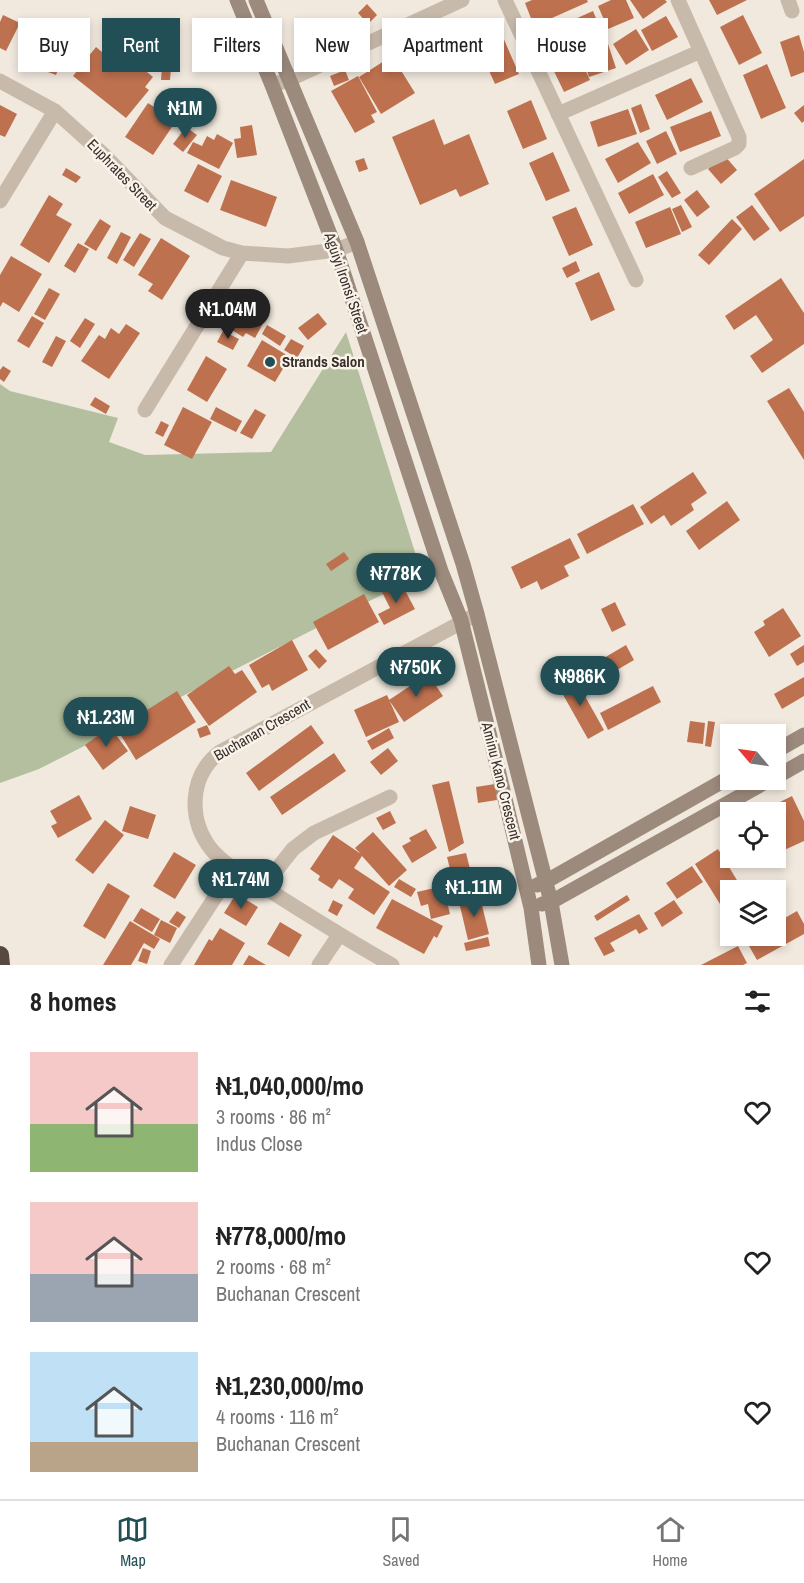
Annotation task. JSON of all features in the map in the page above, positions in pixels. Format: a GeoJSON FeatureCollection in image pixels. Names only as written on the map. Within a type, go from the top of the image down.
{"type":"FeatureCollection","features":[{"type":"Feature","properties":{"kind":"highway"},"geometry":{"type":"LineString","coordinates":[[0,955],[1,965]]}},
{"type":"Feature","properties":{"kind":"main road","name":"Aguiyi Ironsi Street"},"geometry":{"type":"LineString","coordinates":[[237,0],[336,250],[441,571]]}},
{"type":"Feature","properties":{"kind":"main road","name":"Aguiyi Ironsi Street"},"geometry":{"type":"LineString","coordinates":[[256,0],[357,242],[463,564]]}},
{"type":"Feature","properties":{"kind":"main road","name":"Aminu Kano Crescent"},"geometry":{"type":"LineString","coordinates":[[463,564],[551,902],[562,965]]}},
{"type":"Feature","properties":{"kind":"main road","name":"Aminu Kano Crescent"},"geometry":{"type":"LineString","coordinates":[[441,571],[461,620],[531,908],[539,965]]}},
{"type":"Feature","properties":{"kind":"main road"},"geometry":{"type":"LineString","coordinates":[[786,745],[804,735]]}},
{"type":"Feature","properties":{"kind":"main road"},"geometry":{"type":"LineString","coordinates":[[786,771],[804,761]]}},
{"type":"Feature","properties":{"kind":"main road"},"geometry":{"type":"LineString","coordinates":[[526,888],[545,882],[720,783]]}},
{"type":"Feature","properties":{"kind":"main road"},"geometry":{"type":"LineString","coordinates":[[531,908],[551,902],[751,790]]}},
{"type":"Feature","properties":{"kind":"street"},"geometry":{"type":"LineString","coordinates":[[272,85],[288,80],[462,0]]}},
{"type":"Feature","properties":{"kind":"street"},"geometry":{"type":"LineString","coordinates":[[505,0],[636,280]]}},
{"type":"Feature","properties":{"kind":"street"},"geometry":{"type":"LineString","coordinates":[[678,0],[739,138],[739,144],[735,148],[691,168]]}},
{"type":"Feature","properties":{"kind":"street"},"geometry":{"type":"LineString","coordinates":[[558,114],[701,51]]}},
{"type":"Feature","properties":{"kind":"street","name":"Euphrates Street"},"geometry":{"type":"LineString","coordinates":[[0,81],[55,111],[104,154],[165,218],[223,249],[242,253],[288,256],[336,250],[357,242]]}},
{"type":"Feature","properties":{"kind":"street"},"geometry":{"type":"LineString","coordinates":[[0,201],[55,111]]}},
{"type":"Feature","properties":{"kind":"street"},"geometry":{"type":"LineString","coordinates":[[145,410],[242,253]]}},
{"type":"Feature","properties":{"kind":"street","name":"Buchanan Crescent"},"geometry":{"type":"LineString","coordinates":[[392,965],[263,887],[213,851],[204,838],[196,818],[195,801],[198,783],[208,760],[220,752],[461,620],[477,614]]}},
{"type":"Feature","properties":{"kind":"street"},"geometry":{"type":"LineString","coordinates":[[263,887],[293,849],[314,833],[390,797]]}},
{"type":"Feature","properties":{"kind":"street"},"geometry":{"type":"LineString","coordinates":[[171,965],[234,868]]}},
{"type":"Feature","properties":{"kind":"street"},"geometry":{"type":"LineString","coordinates":[[319,965],[339,935]]}},
{"type":"Feature","properties":{"kind":"green space"},"geometry":{"type":"Polygon","coordinates":[[[346,332],[424,581],[405,583],[39,769],[0,783],[0,384],[10,391],[118,418],[109,442],[145,455],[271,452],[346,332]]]}},
{"type":"Feature","properties":{"kind":"building"},"geometry":{"type":"Polygon","coordinates":[[[532,0],[587,0],[588,2],[552,18],[531,18],[525,3],[532,0]]]}},
{"type":"Feature","properties":{"kind":"building"},"geometry":{"type":"Polygon","coordinates":[[[611,0],[626,0],[634,18],[608,29],[608,18],[603,18],[598,6],[611,0]]]}},
{"type":"Feature","properties":{"kind":"building"},"geometry":{"type":"Polygon","coordinates":[[[630,0],[665,0],[667,2],[643,19],[630,0]]]}},
{"type":"Feature","properties":{"kind":"building"},"geometry":{"type":"Polygon","coordinates":[[[709,0],[747,0],[717,15],[709,0]]]}},
{"type":"Feature","properties":{"kind":"building"},"geometry":{"type":"Polygon","coordinates":[[[367,4],[377,15],[370,22],[370,18],[363,18],[358,13],[367,4]]]}},
{"type":"Feature","properties":{"kind":"building"},"geometry":{"type":"Polygon","coordinates":[[[593,11],[596,18],[577,18],[593,11]]]}},
{"type":"Feature","properties":{"kind":"building"},"geometry":{"type":"Polygon","coordinates":[[[3,15],[18,22],[18,27],[6,51],[0,48],[0,22],[3,15]]]}},
{"type":"Feature","properties":{"kind":"building"},"geometry":{"type":"Polygon","coordinates":[[[743,15],[762,53],[739,65],[720,27],[743,15]]]}},
{"type":"Feature","properties":{"kind":"building"},"geometry":{"type":"Polygon","coordinates":[[[666,16],[678,37],[652,51],[641,30],[666,16]]]}},
{"type":"Feature","properties":{"kind":"building"},"geometry":{"type":"Polygon","coordinates":[[[636,29],[649,50],[626,65],[613,44],[636,29]]]}},
{"type":"Feature","properties":{"kind":"building"},"geometry":{"type":"Polygon","coordinates":[[[799,35],[804,52],[804,72],[791,77],[780,42],[799,35]]]}},
{"type":"Feature","properties":{"kind":"building"},"geometry":{"type":"Polygon","coordinates":[[[504,40],[516,72],[519,74],[495,84],[490,72],[504,72],[504,40]]]}},
{"type":"Feature","properties":{"kind":"building"},"geometry":{"type":"Polygon","coordinates":[[[608,44],[616,68],[608,71],[608,44]]]}},
{"type":"Feature","properties":{"kind":"building"},"geometry":{"type":"Polygon","coordinates":[[[96,47],[102,52],[102,72],[147,72],[153,77],[145,87],[149,90],[126,118],[73,76],[76,72],[90,72],[90,55],[96,47]]]}},
{"type":"Feature","properties":{"kind":"building"},"geometry":{"type":"Polygon","coordinates":[[[382,62],[382,72],[402,72],[415,93],[381,114],[359,77],[382,62]]]}},
{"type":"Feature","properties":{"kind":"building"},"geometry":{"type":"Polygon","coordinates":[[[767,64],[786,108],[761,119],[743,75],[767,64]]]}},
{"type":"Feature","properties":{"kind":"building"},"geometry":{"type":"Polygon","coordinates":[[[162,72],[171,72],[170,80],[161,80],[162,72]]]}},
{"type":"Feature","properties":{"kind":"building"},"geometry":{"type":"Polygon","coordinates":[[[346,72],[349,80],[334,86],[330,76],[346,72]]]}},
{"type":"Feature","properties":{"kind":"building"},"geometry":{"type":"Polygon","coordinates":[[[554,72],[586,72],[590,80],[564,92],[554,72]]]}},
{"type":"Feature","properties":{"kind":"building"},"geometry":{"type":"Polygon","coordinates":[[[587,72],[604,72],[589,77],[587,72]]]}},
{"type":"Feature","properties":{"kind":"building"},"geometry":{"type":"Polygon","coordinates":[[[358,76],[377,112],[371,115],[375,122],[355,133],[331,91],[358,76]]]}},
{"type":"Feature","properties":{"kind":"building"},"geometry":{"type":"Polygon","coordinates":[[[691,78],[703,102],[667,120],[655,95],[691,78]]]}},
{"type":"Feature","properties":{"kind":"building"},"geometry":{"type":"Polygon","coordinates":[[[531,100],[547,139],[523,149],[507,111],[531,100]]]}},
{"type":"Feature","properties":{"kind":"building"},"geometry":{"type":"Polygon","coordinates":[[[148,103],[176,121],[153,155],[125,137],[148,103]]]}},
{"type":"Feature","properties":{"kind":"building"},"geometry":{"type":"Polygon","coordinates":[[[641,104],[650,129],[640,133],[631,108],[641,104]]]}},
{"type":"Feature","properties":{"kind":"building"},"geometry":{"type":"Polygon","coordinates":[[[0,105],[17,114],[5,137],[0,135],[0,105]]]}},
{"type":"Feature","properties":{"kind":"building"},"geometry":{"type":"Polygon","coordinates":[[[804,105],[804,121],[802,123],[794,113],[804,105]]]}},
{"type":"Feature","properties":{"kind":"building"},"geometry":{"type":"Polygon","coordinates":[[[628,109],[637,134],[598,147],[590,122],[628,109]]]}},
{"type":"Feature","properties":{"kind":"building"},"geometry":{"type":"Polygon","coordinates":[[[711,111],[721,136],[680,152],[670,127],[711,111]]]}},
{"type":"Feature","properties":{"kind":"building"},"geometry":{"type":"Polygon","coordinates":[[[434,119],[444,145],[469,134],[489,184],[460,197],[456,189],[420,205],[392,137],[434,119]]]}},
{"type":"Feature","properties":{"kind":"building"},"geometry":{"type":"Polygon","coordinates":[[[252,125],[257,155],[237,158],[234,139],[241,138],[240,127],[252,125]]]}},
{"type":"Feature","properties":{"kind":"building"},"geometry":{"type":"Polygon","coordinates":[[[186,127],[197,135],[183,152],[173,144],[186,127]]]}},
{"type":"Feature","properties":{"kind":"building"},"geometry":{"type":"Polygon","coordinates":[[[666,131],[677,154],[657,164],[646,141],[666,131]]]}},
{"type":"Feature","properties":{"kind":"building"},"geometry":{"type":"Polygon","coordinates":[[[217,134],[233,143],[219,169],[187,153],[193,142],[202,146],[207,136],[214,140],[217,134]]]}},
{"type":"Feature","properties":{"kind":"building"},"geometry":{"type":"Polygon","coordinates":[[[638,142],[651,163],[618,183],[605,159],[638,142]]]}},
{"type":"Feature","properties":{"kind":"building"},"geometry":{"type":"Polygon","coordinates":[[[553,152],[570,191],[546,201],[529,163],[553,152]]]}},
{"type":"Feature","properties":{"kind":"building"},"geometry":{"type":"Polygon","coordinates":[[[724,155],[737,170],[721,184],[708,169],[724,155]]]}},
{"type":"Feature","properties":{"kind":"building"},"geometry":{"type":"Polygon","coordinates":[[[364,158],[368,169],[359,172],[355,161],[364,158]]]}},
{"type":"Feature","properties":{"kind":"building"},"geometry":{"type":"Polygon","coordinates":[[[804,159],[804,216],[780,232],[754,194],[804,159]]]}},
{"type":"Feature","properties":{"kind":"building"},"geometry":{"type":"Polygon","coordinates":[[[198,164],[222,176],[208,203],[184,191],[198,164]]]}},
{"type":"Feature","properties":{"kind":"building"},"geometry":{"type":"Polygon","coordinates":[[[66,168],[81,177],[76,183],[62,175],[66,168]]]}},
{"type":"Feature","properties":{"kind":"building"},"geometry":{"type":"Polygon","coordinates":[[[667,171],[681,193],[672,198],[658,177],[667,171]]]}},
{"type":"Feature","properties":{"kind":"building"},"geometry":{"type":"Polygon","coordinates":[[[653,174],[664,195],[629,214],[618,193],[653,174]]]}},
{"type":"Feature","properties":{"kind":"building"},"geometry":{"type":"Polygon","coordinates":[[[231,180],[277,197],[266,227],[220,210],[231,180]]]}},
{"type":"Feature","properties":{"kind":"building"},"geometry":{"type":"Polygon","coordinates":[[[697,190],[710,207],[697,217],[684,200],[697,190]]]}},
{"type":"Feature","properties":{"kind":"building"},"geometry":{"type":"Polygon","coordinates":[[[49,195],[63,204],[56,215],[72,224],[49,263],[20,245],[49,195]]]}},
{"type":"Feature","properties":{"kind":"building"},"geometry":{"type":"Polygon","coordinates":[[[681,205],[692,227],[682,232],[672,209],[681,205]]]}},
{"type":"Feature","properties":{"kind":"building"},"geometry":{"type":"Polygon","coordinates":[[[752,205],[770,229],[754,241],[736,217],[752,205]]]}},
{"type":"Feature","properties":{"kind":"building"},"geometry":{"type":"Polygon","coordinates":[[[576,207],[593,245],[569,256],[552,217],[576,207]]]}},
{"type":"Feature","properties":{"kind":"building"},"geometry":{"type":"Polygon","coordinates":[[[670,207],[681,234],[646,248],[635,222],[670,207]]]}},
{"type":"Feature","properties":{"kind":"building"},"geometry":{"type":"Polygon","coordinates":[[[100,219],[111,226],[96,251],[84,244],[100,219]]]}},
{"type":"Feature","properties":{"kind":"building"},"geometry":{"type":"Polygon","coordinates":[[[732,219],[742,229],[709,265],[698,255],[732,219]]]}},
{"type":"Feature","properties":{"kind":"building"},"geometry":{"type":"Polygon","coordinates":[[[121,232],[131,237],[117,264],[107,258],[121,232]]]}},
{"type":"Feature","properties":{"kind":"building"},"geometry":{"type":"Polygon","coordinates":[[[140,233],[151,239],[134,267],[123,260],[140,233]]]}},
{"type":"Feature","properties":{"kind":"building"},"geometry":{"type":"Polygon","coordinates":[[[161,238],[190,256],[162,300],[148,291],[153,284],[138,275],[161,238]]]}},
{"type":"Feature","properties":{"kind":"building"},"geometry":{"type":"Polygon","coordinates":[[[78,243],[89,249],[75,273],[64,266],[78,243]]]}},
{"type":"Feature","properties":{"kind":"building"},"geometry":{"type":"Polygon","coordinates":[[[11,256],[42,274],[19,312],[3,302],[0,307],[0,275],[11,256]]]}},
{"type":"Feature","properties":{"kind":"building"},"geometry":{"type":"Polygon","coordinates":[[[576,261],[580,271],[567,278],[562,268],[576,261]]]}},
{"type":"Feature","properties":{"kind":"building"},"geometry":{"type":"Polygon","coordinates":[[[599,272],[615,310],[591,321],[575,283],[599,272]]]}},
{"type":"Feature","properties":{"kind":"building"},"geometry":{"type":"Polygon","coordinates":[[[781,278],[804,313],[804,344],[762,373],[750,356],[773,340],[756,315],[734,330],[725,316],[781,278]]]}},
{"type":"Feature","properties":{"kind":"building"},"geometry":{"type":"Polygon","coordinates":[[[49,288],[60,294],[45,320],[34,314],[49,288]]]}},
{"type":"Feature","properties":{"kind":"building"},"geometry":{"type":"Polygon","coordinates":[[[238,301],[266,318],[255,338],[246,333],[243,337],[224,325],[238,301]]]}},
{"type":"Feature","properties":{"kind":"building"},"geometry":{"type":"Polygon","coordinates":[[[318,313],[327,324],[308,340],[298,328],[318,313]]]}},
{"type":"Feature","properties":{"kind":"building"},"geometry":{"type":"Polygon","coordinates":[[[32,316],[44,323],[29,348],[17,341],[32,316]]]}},
{"type":"Feature","properties":{"kind":"building"},"geometry":{"type":"Polygon","coordinates":[[[85,318],[95,324],[80,348],[70,341],[85,318]]]}},
{"type":"Feature","properties":{"kind":"building"},"geometry":{"type":"Polygon","coordinates":[[[126,324],[140,333],[109,379],[81,361],[99,335],[105,339],[111,328],[119,334],[126,324]]]}},
{"type":"Feature","properties":{"kind":"building"},"geometry":{"type":"Polygon","coordinates":[[[267,325],[286,336],[280,346],[262,334],[267,325]]]}},
{"type":"Feature","properties":{"kind":"building"},"geometry":{"type":"Polygon","coordinates":[[[223,331],[239,339],[233,350],[217,342],[223,331]]]}},
{"type":"Feature","properties":{"kind":"building"},"geometry":{"type":"Polygon","coordinates":[[[56,336],[66,341],[52,367],[42,362],[56,336]]]}},
{"type":"Feature","properties":{"kind":"building"},"geometry":{"type":"Polygon","coordinates":[[[291,339],[304,346],[297,358],[284,350],[291,339]]]}},
{"type":"Feature","properties":{"kind":"building"},"geometry":{"type":"Polygon","coordinates":[[[262,340],[290,357],[275,382],[247,366],[262,340]]]}},
{"type":"Feature","properties":{"kind":"building"},"geometry":{"type":"Polygon","coordinates":[[[206,356],[227,369],[207,402],[187,390],[206,356]]]}},
{"type":"Feature","properties":{"kind":"building"},"geometry":{"type":"Polygon","coordinates":[[[3,366],[11,371],[4,382],[0,379],[0,370],[3,366]]]}},
{"type":"Feature","properties":{"kind":"building"},"geometry":{"type":"Polygon","coordinates":[[[789,388],[804,412],[804,460],[767,401],[789,388]]]}},
{"type":"Feature","properties":{"kind":"building"},"geometry":{"type":"Polygon","coordinates":[[[95,397],[110,406],[106,414],[90,405],[95,397]]]}},
{"type":"Feature","properties":{"kind":"building"},"geometry":{"type":"Polygon","coordinates":[[[183,407],[212,422],[192,459],[164,445],[183,407]]]}},
{"type":"Feature","properties":{"kind":"building"},"geometry":{"type":"Polygon","coordinates":[[[216,407],[242,421],[236,432],[210,419],[216,407]]]}},
{"type":"Feature","properties":{"kind":"building"},"geometry":{"type":"Polygon","coordinates":[[[255,409],[266,415],[252,439],[240,433],[255,409]]]}},
{"type":"Feature","properties":{"kind":"building"},"geometry":{"type":"Polygon","coordinates":[[[161,421],[169,425],[163,437],[155,433],[161,421]]]}},
{"type":"Feature","properties":{"kind":"building"},"geometry":{"type":"Polygon","coordinates":[[[693,472],[707,493],[691,504],[694,510],[671,526],[664,515],[651,524],[640,507],[693,472]]]}},
{"type":"Feature","properties":{"kind":"building"},"geometry":{"type":"Polygon","coordinates":[[[727,501],[740,520],[699,550],[686,531],[727,501]]]}},
{"type":"Feature","properties":{"kind":"building"},"geometry":{"type":"Polygon","coordinates":[[[633,504],[644,524],[587,554],[577,534],[633,504]]]}},
{"type":"Feature","properties":{"kind":"building"},"geometry":{"type":"Polygon","coordinates":[[[570,538],[580,558],[564,566],[569,576],[541,590],[537,581],[521,589],[511,567],[570,538]]]}},
{"type":"Feature","properties":{"kind":"building"},"geometry":{"type":"Polygon","coordinates":[[[344,552],[349,559],[331,571],[326,564],[344,552]]]}},
{"type":"Feature","properties":{"kind":"building"},"geometry":{"type":"Polygon","coordinates":[[[401,583],[415,609],[384,625],[378,614],[390,608],[382,592],[401,583]]]}},
{"type":"Feature","properties":{"kind":"building"},"geometry":{"type":"Polygon","coordinates":[[[364,594],[379,622],[328,650],[313,622],[364,594]]]}},
{"type":"Feature","properties":{"kind":"building"},"geometry":{"type":"Polygon","coordinates":[[[615,602],[626,625],[612,632],[601,609],[615,602]]]}},
{"type":"Feature","properties":{"kind":"building"},"geometry":{"type":"Polygon","coordinates":[[[783,608],[801,636],[769,657],[754,632],[765,625],[763,621],[783,608]]]}},
{"type":"Feature","properties":{"kind":"building"},"geometry":{"type":"Polygon","coordinates":[[[292,640],[308,670],[272,691],[269,684],[262,688],[249,665],[292,640]]]}},
{"type":"Feature","properties":{"kind":"building"},"geometry":{"type":"Polygon","coordinates":[[[626,645],[634,660],[586,688],[578,673],[626,645]]]}},
{"type":"Feature","properties":{"kind":"building"},"geometry":{"type":"Polygon","coordinates":[[[804,645],[804,662],[797,666],[790,654],[804,645]]]}},
{"type":"Feature","properties":{"kind":"building"},"geometry":{"type":"Polygon","coordinates":[[[316,649],[327,661],[319,669],[308,656],[316,649]]]}},
{"type":"Feature","properties":{"kind":"building"},"geometry":{"type":"Polygon","coordinates":[[[229,666],[235,674],[242,670],[257,692],[209,726],[187,695],[229,666]]]}},
{"type":"Feature","properties":{"kind":"building"},"geometry":{"type":"Polygon","coordinates":[[[428,674],[443,696],[404,722],[389,700],[428,674]]]}},
{"type":"Feature","properties":{"kind":"building"},"geometry":{"type":"Polygon","coordinates":[[[573,675],[604,730],[588,739],[557,684],[573,675]]]}},
{"type":"Feature","properties":{"kind":"building"},"geometry":{"type":"Polygon","coordinates":[[[804,677],[804,696],[782,709],[774,694],[804,677]]]}},
{"type":"Feature","properties":{"kind":"building"},"geometry":{"type":"Polygon","coordinates":[[[653,686],[661,702],[608,730],[600,713],[653,686]]]}},
{"type":"Feature","properties":{"kind":"building"},"geometry":{"type":"Polygon","coordinates":[[[177,691],[196,722],[136,760],[117,729],[177,691]]]}},
{"type":"Feature","properties":{"kind":"building"},"geometry":{"type":"Polygon","coordinates":[[[387,695],[399,722],[366,737],[354,710],[387,695]]]}},
{"type":"Feature","properties":{"kind":"building"},"geometry":{"type":"Polygon","coordinates":[[[94,703],[103,722],[82,732],[73,714],[94,703]]]}},
{"type":"Feature","properties":{"kind":"building"},"geometry":{"type":"Polygon","coordinates":[[[690,721],[705,723],[703,744],[687,742],[690,721]]]}},
{"type":"Feature","properties":{"kind":"building"},"geometry":{"type":"Polygon","coordinates":[[[708,721],[715,722],[711,747],[705,746],[708,721]]]}},
{"type":"Feature","properties":{"kind":"building"},"geometry":{"type":"Polygon","coordinates":[[[207,725],[211,734],[200,738],[197,729],[207,725]]]}},
{"type":"Feature","properties":{"kind":"building"},"geometry":{"type":"Polygon","coordinates":[[[311,725],[324,743],[259,791],[246,773],[311,725]]]}},
{"type":"Feature","properties":{"kind":"building"},"geometry":{"type":"Polygon","coordinates":[[[110,727],[128,751],[103,770],[85,745],[110,727]]]}},
{"type":"Feature","properties":{"kind":"building"},"geometry":{"type":"Polygon","coordinates":[[[389,728],[394,738],[372,750],[367,741],[389,728]]]}},
{"type":"Feature","properties":{"kind":"building"},"geometry":{"type":"Polygon","coordinates":[[[388,748],[398,761],[381,775],[370,762],[388,748]]]}},
{"type":"Feature","properties":{"kind":"building"},"geometry":{"type":"Polygon","coordinates":[[[334,753],[346,771],[282,815],[270,797],[334,753]]]}},
{"type":"Feature","properties":{"kind":"building"},"geometry":{"type":"Polygon","coordinates":[[[449,781],[464,843],[449,852],[432,785],[449,781]]]}},
{"type":"Feature","properties":{"kind":"building"},"geometry":{"type":"Polygon","coordinates":[[[495,784],[497,800],[478,803],[476,787],[495,784]]]}},
{"type":"Feature","properties":{"kind":"building"},"geometry":{"type":"Polygon","coordinates":[[[79,795],[92,819],[58,838],[51,826],[57,823],[50,811],[79,795]]]}},
{"type":"Feature","properties":{"kind":"building"},"geometry":{"type":"Polygon","coordinates":[[[792,796],[804,821],[804,841],[786,849],[786,802],[780,802],[792,796]]]}},
{"type":"Feature","properties":{"kind":"building"},"geometry":{"type":"Polygon","coordinates":[[[130,806],[156,815],[148,839],[122,831],[130,806]]]}},
{"type":"Feature","properties":{"kind":"building"},"geometry":{"type":"Polygon","coordinates":[[[390,811],[396,823],[383,830],[376,818],[390,811]]]}},
{"type":"Feature","properties":{"kind":"building"},"geometry":{"type":"Polygon","coordinates":[[[105,820],[124,835],[93,874],[75,860],[105,820]]]}},
{"type":"Feature","properties":{"kind":"building"},"geometry":{"type":"Polygon","coordinates":[[[426,829],[437,848],[412,863],[402,846],[411,841],[409,838],[426,829]]]}},
{"type":"Feature","properties":{"kind":"building"},"geometry":{"type":"Polygon","coordinates":[[[373,832],[407,870],[389,886],[362,856],[354,868],[390,892],[374,915],[348,898],[354,889],[339,879],[332,889],[318,880],[320,876],[310,869],[333,835],[361,854],[355,848],[373,832]]]}},
{"type":"Feature","properties":{"kind":"building"},"geometry":{"type":"Polygon","coordinates":[[[718,849],[720,868],[730,868],[737,880],[720,880],[720,904],[695,864],[718,849]]]}},
{"type":"Feature","properties":{"kind":"building"},"geometry":{"type":"Polygon","coordinates":[[[174,852],[196,865],[175,899],[153,886],[174,852]]]}},
{"type":"Feature","properties":{"kind":"building"},"geometry":{"type":"Polygon","coordinates":[[[466,853],[475,889],[456,893],[447,857],[466,853]]]}},
{"type":"Feature","properties":{"kind":"building"},"geometry":{"type":"Polygon","coordinates":[[[692,866],[703,882],[677,899],[666,883],[692,866]]]}},
{"type":"Feature","properties":{"kind":"building"},"geometry":{"type":"Polygon","coordinates":[[[399,879],[416,889],[411,897],[394,887],[399,879]]]}},
{"type":"Feature","properties":{"kind":"building"},"geometry":{"type":"Polygon","coordinates":[[[108,883],[130,896],[105,939],[83,926],[108,883]]]}},
{"type":"Feature","properties":{"kind":"building"},"geometry":{"type":"Polygon","coordinates":[[[443,886],[450,914],[431,919],[428,904],[421,906],[417,892],[443,886]]]}},
{"type":"Feature","properties":{"kind":"building"},"geometry":{"type":"Polygon","coordinates":[[[236,894],[258,907],[246,926],[224,913],[236,894]]]}},
{"type":"Feature","properties":{"kind":"building"},"geometry":{"type":"Polygon","coordinates":[[[627,895],[630,900],[597,921],[594,916],[627,895]]]}},
{"type":"Feature","properties":{"kind":"building"},"geometry":{"type":"Polygon","coordinates":[[[480,897],[489,934],[468,940],[459,902],[480,897]]]}},
{"type":"Feature","properties":{"kind":"building"},"geometry":{"type":"Polygon","coordinates":[[[392,899],[443,926],[437,938],[434,936],[424,954],[376,928],[392,899]]]}},
{"type":"Feature","properties":{"kind":"building"},"geometry":{"type":"Polygon","coordinates":[[[333,900],[343,905],[337,916],[328,911],[333,900]]]}},
{"type":"Feature","properties":{"kind":"building"},"geometry":{"type":"Polygon","coordinates":[[[674,900],[683,913],[662,927],[654,913],[674,900]]]}},
{"type":"Feature","properties":{"kind":"building"},"geometry":{"type":"Polygon","coordinates":[[[141,908],[160,919],[152,932],[133,921],[141,908]]]}},
{"type":"Feature","properties":{"kind":"building"},"geometry":{"type":"Polygon","coordinates":[[[177,911],[186,917],[179,928],[169,922],[177,911]]]}},
{"type":"Feature","properties":{"kind":"building"},"geometry":{"type":"Polygon","coordinates":[[[797,911],[804,924],[804,934],[786,944],[786,917],[797,911]]]}},
{"type":"Feature","properties":{"kind":"building"},"geometry":{"type":"Polygon","coordinates":[[[639,914],[648,929],[639,934],[636,929],[610,943],[615,951],[604,956],[594,938],[639,914]]]}},
{"type":"Feature","properties":{"kind":"building"},"geometry":{"type":"Polygon","coordinates":[[[161,920],[177,928],[170,943],[154,935],[161,920]]]}},
{"type":"Feature","properties":{"kind":"building"},"geometry":{"type":"Polygon","coordinates":[[[130,921],[160,939],[154,949],[144,943],[131,965],[103,965],[130,921]]]}},
{"type":"Feature","properties":{"kind":"building"},"geometry":{"type":"Polygon","coordinates":[[[280,922],[302,935],[289,957],[267,944],[280,922]]]}},
{"type":"Feature","properties":{"kind":"building"},"geometry":{"type":"Polygon","coordinates":[[[220,928],[245,943],[232,965],[194,965],[209,939],[212,941],[220,928]]]}},
{"type":"Feature","properties":{"kind":"building"},"geometry":{"type":"Polygon","coordinates":[[[488,937],[490,946],[466,951],[464,943],[488,937]]]}},
{"type":"Feature","properties":{"kind":"building"},"geometry":{"type":"Polygon","coordinates":[[[738,946],[747,963],[743,965],[701,965],[738,946]]]}},
{"type":"Feature","properties":{"kind":"building"},"geometry":{"type":"Polygon","coordinates":[[[749,946],[782,946],[757,960],[749,946]]]}},
{"type":"Feature","properties":{"kind":"building"},"geometry":{"type":"Polygon","coordinates":[[[143,948],[151,951],[147,964],[138,961],[143,948]]]}},
{"type":"Feature","properties":{"kind":"building"},"geometry":{"type":"Polygon","coordinates":[[[249,955],[266,965],[243,965],[249,955]]]}},
{"type":"Feature","properties":{"kind":"place","name":"Strands Salon"},"geometry":{"type":"Point","coordinates":[270,362]}}]}
